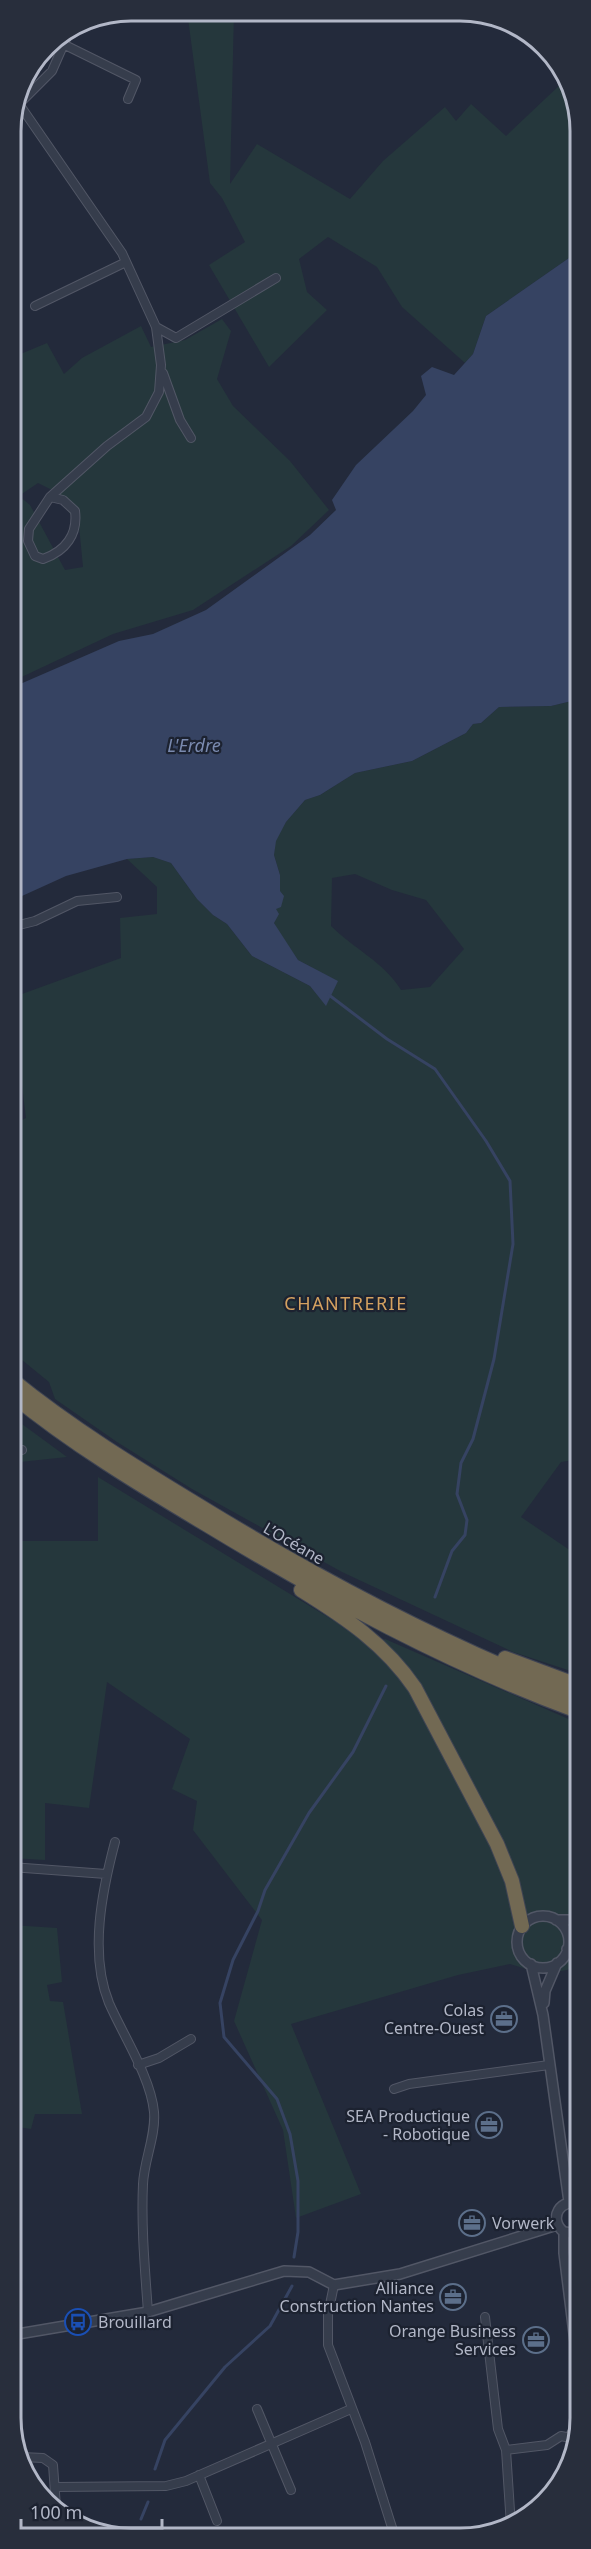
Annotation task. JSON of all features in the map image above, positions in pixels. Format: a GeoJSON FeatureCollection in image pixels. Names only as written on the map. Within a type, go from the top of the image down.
{"type":"FeatureCollection","features":[{"type":"Feature","properties":{"kind":"highway","name":"L’Océane"},"geometry":{"type":"LineString","coordinates":[[21,1386],[87,1436],[223,1521],[356,1597],[479,1656],[570,1694]]}},
{"type":"Feature","properties":{"kind":"highway","name":"L’Océane"},"geometry":{"type":"LineString","coordinates":[[21,1401],[101,1460],[282,1570],[438,1651],[570,1708]]}},
{"type":"Feature","properties":{"kind":"highway"},"geometry":{"type":"LineString","coordinates":[[282,1570],[294,1586],[373,1638],[403,1670],[425,1706],[497,1844],[512,1881],[522,1926]]}},
{"type":"Feature","properties":{"kind":"highway"},"geometry":{"type":"LineString","coordinates":[[479,1656],[500,1656],[570,1682]]}},
{"type":"Feature","properties":{"kind":"street"},"geometry":{"type":"LineString","coordinates":[[28,93],[52,71],[65,45],[136,80],[128,99]]}},
{"type":"Feature","properties":{"kind":"street"},"geometry":{"type":"LineString","coordinates":[[23,110],[126,262],[156,327],[161,365],[177,412],[191,438]]}},
{"type":"Feature","properties":{"kind":"street"},"geometry":{"type":"LineString","coordinates":[[35,306],[126,262]]}},
{"type":"Feature","properties":{"kind":"street"},"geometry":{"type":"LineString","coordinates":[[156,327],[176,339],[276,278]]}},
{"type":"Feature","properties":{"kind":"street"},"geometry":{"type":"LineString","coordinates":[[50,497],[63,500],[75,511],[77,525],[69,542],[43,559],[35,556],[28,541],[28,529],[50,497],[107,446],[146,417],[159,392],[161,365]]}},
{"type":"Feature","properties":{"kind":"street"},"geometry":{"type":"LineString","coordinates":[[21,924],[77,902],[117,897]]}},
{"type":"Feature","properties":{"kind":"street"},"geometry":{"type":"LineString","coordinates":[[115,1842],[106,1874],[99,1929],[100,1966],[108,2000],[138,2066],[154,2111],[143,2184],[148,2312]]}},
{"type":"Feature","properties":{"kind":"street"},"geometry":{"type":"LineString","coordinates":[[21,1868],[106,1874]]}},
{"type":"Feature","properties":{"kind":"street"},"geometry":{"type":"LineString","coordinates":[[570,1920],[538,1916],[522,1926],[518,1937],[518,1948],[531,1964],[543,2015],[569,2202],[559,2208],[555,2219],[560,2228],[570,2301]]}},
{"type":"Feature","properties":{"kind":"street"},"geometry":{"type":"LineString","coordinates":[[556,1920],[567,1932],[567,1949]]}},
{"type":"Feature","properties":{"kind":"street"},"geometry":{"type":"LineString","coordinates":[[543,2015],[545,1990],[556,1963],[570,1946]]}},
{"type":"Feature","properties":{"kind":"street"},"geometry":{"type":"LineString","coordinates":[[531,1964],[545,1967],[556,1963]]}},
{"type":"Feature","properties":{"kind":"street"},"geometry":{"type":"LineString","coordinates":[[138,2066],[159,2058],[191,2039]]}},
{"type":"Feature","properties":{"kind":"street"},"geometry":{"type":"LineString","coordinates":[[394,2089],[409,2084],[549,2065]]}},
{"type":"Feature","properties":{"kind":"street"},"geometry":{"type":"LineString","coordinates":[[21,2333],[148,2312],[284,2271],[309,2272],[334,2285],[400,2274],[560,2228],[570,2233]]}},
{"type":"Feature","properties":{"kind":"street"},"geometry":{"type":"LineString","coordinates":[[334,2285],[328,2321],[328,2345],[365,2442],[392,2528]]}},
{"type":"Feature","properties":{"kind":"street"},"geometry":{"type":"LineString","coordinates":[[485,2317],[498,2429],[506,2450],[510,2516]]}},
{"type":"Feature","properties":{"kind":"street"},"geometry":{"type":"LineString","coordinates":[[257,2409],[291,2490]]}},
{"type":"Feature","properties":{"kind":"street"},"geometry":{"type":"LineString","coordinates":[[55,2487],[166,2486],[199,2475],[351,2409]]}},
{"type":"Feature","properties":{"kind":"street"},"geometry":{"type":"LineString","coordinates":[[506,2450],[547,2445],[561,2436],[568,2440]]}},
{"type":"Feature","properties":{"kind":"street"},"geometry":{"type":"LineString","coordinates":[[28,2457],[40,2457],[50,2462],[54,2469],[56,2498]]}},
{"type":"Feature","properties":{"kind":"street"},"geometry":{"type":"LineString","coordinates":[[199,2475],[216,2521]]}},
{"type":"Feature","properties":{"kind":"shaded area"},"geometry":{"type":"Polygon","coordinates":[[[188,21],[234,21],[230,184],[257,144],[350,199],[383,161],[445,107],[456,121],[471,104],[506,136],[560,85],[568,109],[570,131],[570,257],[486,316],[473,354],[465,363],[402,307],[377,267],[328,237],[299,259],[307,292],[327,310],[269,367],[209,265],[245,242],[222,198],[210,183],[188,21]]]}},
{"type":"Feature","properties":{"kind":"shaded area"},"geometry":{"type":"Polygon","coordinates":[[[222,319],[231,331],[217,379],[233,406],[290,461],[329,510],[291,546],[193,610],[113,634],[21,677],[21,498],[30,505],[65,570],[83,567],[79,526],[52,490],[38,483],[21,495],[21,354],[47,343],[64,374],[82,358],[141,326],[151,347],[185,340],[222,319]]]}},
{"type":"Feature","properties":{"kind":"shaded area"},"geometry":{"type":"Polygon","coordinates":[[[570,701],[570,1461],[561,1462],[521,1517],[570,1550],[570,1671],[513,1652],[342,1572],[192,1489],[117,1442],[55,1399],[49,1382],[21,1359],[21,1127],[22,1120],[26,1118],[21,1078],[21,994],[121,958],[120,918],[157,914],[157,887],[127,859],[153,857],[171,863],[197,899],[213,915],[227,924],[252,956],[310,986],[326,1005],[337,981],[298,960],[274,923],[280,875],[274,855],[275,841],[286,822],[305,800],[320,795],[355,773],[412,761],[466,733],[473,724],[481,723],[499,707],[551,706],[570,701]],[[355,874],[332,878],[331,926],[378,964],[401,990],[430,987],[464,949],[426,900],[392,890],[355,874]]]}},
{"type":"Feature","properties":{"kind":"shaded area"},"geometry":{"type":"Polygon","coordinates":[[[21,1423],[67,1457],[21,1462],[21,1423]]]}},
{"type":"Feature","properties":{"kind":"shaded area"},"geometry":{"type":"Polygon","coordinates":[[[98,1477],[336,1622],[370,1647],[385,1639],[570,1720],[570,1968],[543,1974],[510,1964],[458,1975],[291,2024],[361,2194],[296,2218],[283,2130],[234,2021],[262,1920],[193,1830],[197,1801],[172,1789],[190,1739],[107,1682],[89,1808],[45,1803],[45,1860],[21,1859],[21,1502],[22,1541],[98,1541],[98,1477]]]}},
{"type":"Feature","properties":{"kind":"shaded area"},"geometry":{"type":"Polygon","coordinates":[[[21,1926],[57,1928],[62,1982],[47,1985],[50,2001],[63,2002],[82,2114],[35,2114],[31,2129],[21,2128],[21,1926]]]}},
{"type":"Feature","properties":{"kind":"water","name":"L'Erdre"},"geometry":{"type":"Polygon","coordinates":[[[570,257],[570,701],[551,706],[499,707],[481,723],[473,724],[466,733],[412,761],[355,773],[320,795],[305,800],[286,822],[276,841],[274,855],[280,875],[280,891],[284,896],[281,907],[276,909],[279,914],[274,923],[298,960],[338,981],[326,1006],[310,986],[252,956],[227,924],[213,915],[197,899],[171,863],[153,857],[127,859],[66,876],[21,896],[21,684],[119,641],[153,634],[206,610],[310,535],[336,510],[332,500],[356,465],[413,411],[426,395],[421,376],[432,367],[454,375],[473,354],[486,316],[570,257]]]}},
{"type":"Feature","properties":{"kind":"waterway"},"geometry":{"type":"LineString","coordinates":[[329,995],[387,1039],[435,1069],[486,1141],[510,1181],[513,1244],[494,1359],[473,1439],[461,1463],[457,1494],[467,1520],[465,1535],[452,1551],[435,1597]]}},
{"type":"Feature","properties":{"kind":"waterway"},"geometry":{"type":"LineString","coordinates":[[294,2257],[298,2232],[298,2181],[290,2134],[277,2099],[224,2037],[220,2003],[233,1960],[258,1911],[265,1890],[309,1813],[353,1752],[386,1686]]}},
{"type":"Feature","properties":{"kind":"waterway"},"geometry":{"type":"LineString","coordinates":[[155,2469],[165,2440],[225,2367],[270,2326],[292,2286]]}},
{"type":"Feature","properties":{"kind":"waterway"},"geometry":{"type":"LineString","coordinates":[[141,2519],[148,2502]]}},
{"type":"Feature","properties":{"kind":"place","name":"Colas Centre-Ouest"},"geometry":{"type":"Point","coordinates":[504,2019]}},
{"type":"Feature","properties":{"kind":"place","name":"SEA Productique - Robotique"},"geometry":{"type":"Point","coordinates":[489,2125]}},
{"type":"Feature","properties":{"kind":"place","name":"Vorwerk"},"geometry":{"type":"Point","coordinates":[472,2223]}},
{"type":"Feature","properties":{"kind":"place","name":"Alliance Construction Nantes"},"geometry":{"type":"Point","coordinates":[453,2297]}},
{"type":"Feature","properties":{"kind":"place","name":"Brouillard"},"geometry":{"type":"Point","coordinates":[78,2322]}},
{"type":"Feature","properties":{"kind":"place","name":"Orange Business Services"},"geometry":{"type":"Point","coordinates":[536,2340]}},
{"type":"Feature","properties":{"kind":"district","name":"CHANTRERIE"},"geometry":{"type":"Point","coordinates":[346,1303]}}]}
